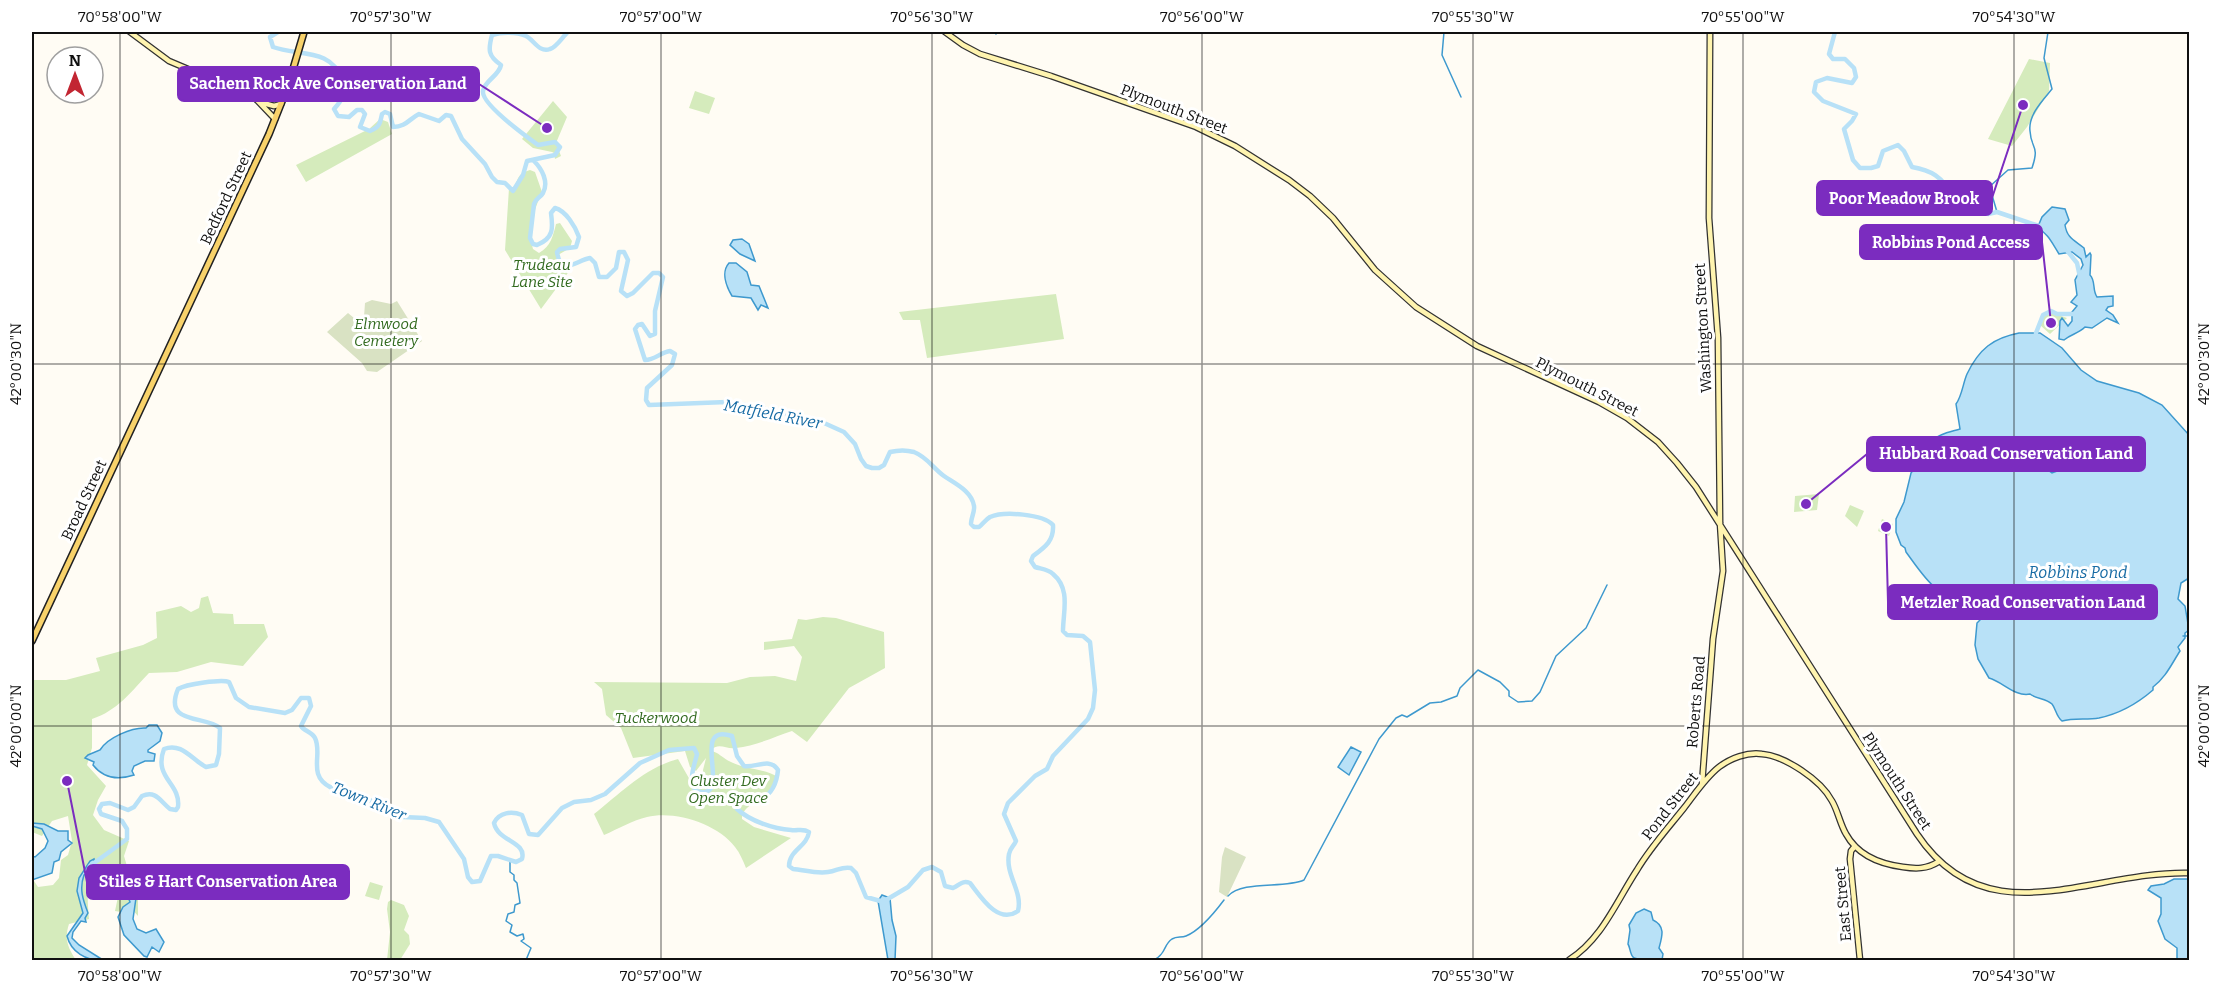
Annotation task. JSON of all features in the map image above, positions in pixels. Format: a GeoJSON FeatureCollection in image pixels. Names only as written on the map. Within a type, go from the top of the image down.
{"type":"FeatureCollection","features":[{"type":"Feature","properties":{"kind":"main road"},"geometry":{"type":"LineString","coordinates":[[130,32],[169,61],[234,87],[270,105],[282,103]]}},
{"type":"Feature","properties":{"kind":"main road","name":"Bedford Street"},"geometry":{"type":"LineString","coordinates":[[158,369],[282,103],[304,32]]}},
{"type":"Feature","properties":{"kind":"main road","name":"Plymouth Street"},"geometry":{"type":"LineString","coordinates":[[945,32],[980,54],[1051,76],[1202,129],[1230,142],[1310,196],[1333,218],[1387,283],[1424,313],[1477,346],[1599,402],[1641,428],[1658,442],[1682,468],[1720,523],[1917,834],[1938,862],[1975,884],[2010,893],[2043,892],[2152,875],[2190,873]]}},
{"type":"Feature","properties":{"kind":"main road","name":"Washington Street"},"geometry":{"type":"LineString","coordinates":[[1710,32],[1709,218],[1718,338],[1720,523],[1723,571],[1716,623]]}},
{"type":"Feature","properties":{"kind":"main road"},"geometry":{"type":"LineString","coordinates":[[256,98],[275,119]]}},
{"type":"Feature","properties":{"kind":"main road","name":"Broad Street"},"geometry":{"type":"LineString","coordinates":[[32,640],[158,369]]}},
{"type":"Feature","properties":{"kind":"main road","name":"Roberts Road"},"geometry":{"type":"LineString","coordinates":[[1702,784],[1716,623]]}},
{"type":"Feature","properties":{"kind":"main road","name":"Pond Street"},"geometry":{"type":"LineString","coordinates":[[1569,960],[1594,939],[1644,858],[1702,784],[1715,770],[1728,761],[1744,755],[1762,754],[1792,763],[1827,793],[1847,836],[1855,846]]}},
{"type":"Feature","properties":{"kind":"main road"},"geometry":{"type":"LineString","coordinates":[[1855,846],[1872,859],[1892,866],[1920,869],[1938,862]]}},
{"type":"Feature","properties":{"kind":"main road","name":"East Street"},"geometry":{"type":"LineString","coordinates":[[1855,846],[1851,851],[1850,859],[1860,960]]}},
{"type":"Feature","properties":{"kind":"green space"},"geometry":{"type":"Polygon","coordinates":[[[2029,59],[2050,63],[2049,91],[2027,127],[2012,146],[1988,139],[2029,59]]]}},
{"type":"Feature","properties":{"kind":"green space"},"geometry":{"type":"Polygon","coordinates":[[[695,91],[715,98],[709,114],[689,108],[695,91]]]}},
{"type":"Feature","properties":{"kind":"green space"},"geometry":{"type":"Polygon","coordinates":[[[553,101],[567,117],[556,143],[561,156],[555,159],[554,153],[533,148],[522,139],[553,101]]]}},
{"type":"Feature","properties":{"kind":"green space"},"geometry":{"type":"Polygon","coordinates":[[[380,119],[388,122],[392,134],[306,182],[296,165],[369,129],[380,119]]]}},
{"type":"Feature","properties":{"kind":"green space","name":"Trudeau Lane Site"},"geometry":{"type":"Polygon","coordinates":[[[530,170],[535,172],[542,192],[531,227],[533,249],[539,253],[546,247],[556,224],[560,223],[572,241],[570,248],[558,255],[557,260],[564,269],[570,270],[541,309],[505,250],[509,188],[515,187],[520,176],[530,170]]]}},
{"type":"Feature","properties":{"kind":"green space"},"geometry":{"type":"Polygon","coordinates":[[[1056,294],[1064,339],[927,358],[920,320],[903,320],[899,312],[1056,294]]]}},
{"type":"Feature","properties":{"kind":"green space","name":"Elmwood Cemetery"},"geometry":{"type":"Polygon","coordinates":[[[372,300],[391,304],[397,301],[422,341],[377,372],[367,371],[362,363],[327,332],[348,313],[360,323],[364,317],[365,303],[372,300]]]}},
{"type":"Feature","properties":{"kind":"green space"},"geometry":{"type":"Polygon","coordinates":[[[2049,312],[2067,318],[2050,334],[2040,325],[2043,317],[2049,312]]]}},
{"type":"Feature","properties":{"kind":"green space"},"geometry":{"type":"Polygon","coordinates":[[[1819,494],[1817,510],[1794,512],[1795,496],[1819,494]]]}},
{"type":"Feature","properties":{"kind":"green space"},"geometry":{"type":"Polygon","coordinates":[[[1850,505],[1864,511],[1857,527],[1845,516],[1850,505]]]}},
{"type":"Feature","properties":{"kind":"green space"},"geometry":{"type":"Polygon","coordinates":[[[1882,519],[1893,524],[1889,536],[1878,531],[1882,519]]]}},
{"type":"Feature","properties":{"kind":"green space"},"geometry":{"type":"Polygon","coordinates":[[[208,596],[213,613],[233,614],[234,624],[264,624],[268,637],[243,666],[211,662],[177,672],[149,673],[116,706],[92,719],[92,748],[87,765],[106,786],[93,815],[104,830],[129,841],[124,856],[129,873],[138,887],[138,916],[129,906],[121,912],[115,911],[122,878],[119,867],[99,868],[93,874],[88,890],[89,919],[69,924],[68,943],[76,960],[32,960],[32,878],[38,887],[53,885],[59,878],[61,860],[68,855],[72,841],[68,816],[52,821],[42,836],[32,832],[32,680],[66,680],[100,671],[96,658],[143,645],[157,638],[156,612],[181,606],[191,612],[199,608],[201,598],[208,596]]]}},
{"type":"Feature","properties":{"kind":"green space","name":"Tuckerwood"},"geometry":{"type":"Polygon","coordinates":[[[836,618],[884,632],[885,668],[849,688],[807,742],[792,731],[750,745],[732,748],[716,747],[710,751],[737,765],[778,777],[771,791],[747,808],[742,819],[754,827],[791,838],[746,868],[735,847],[727,839],[707,826],[683,817],[658,815],[647,817],[604,835],[594,814],[633,782],[654,768],[678,759],[694,787],[702,785],[706,758],[696,771],[690,767],[685,751],[633,758],[621,728],[606,715],[602,689],[594,682],[727,683],[750,677],[775,676],[796,681],[802,657],[794,646],[764,650],[764,642],[792,639],[798,619],[836,618]]]}},
{"type":"Feature","properties":{"kind":"green space"},"geometry":{"type":"Polygon","coordinates":[[[1225,847],[1246,857],[1227,897],[1219,892],[1225,847]]]}},
{"type":"Feature","properties":{"kind":"green space"},"geometry":{"type":"Polygon","coordinates":[[[370,882],[383,886],[379,900],[365,896],[370,882]]]}},
{"type":"Feature","properties":{"kind":"green space"},"geometry":{"type":"Polygon","coordinates":[[[391,900],[404,905],[409,916],[404,930],[409,935],[410,944],[400,960],[387,960],[390,932],[387,909],[388,902],[391,900]]]}},
{"type":"Feature","properties":{"kind":"water"},"geometry":{"type":"Polygon","coordinates":[[[2052,207],[2065,209],[2069,220],[2065,225],[2067,233],[2084,248],[2086,257],[2090,253],[2090,275],[2097,297],[2113,296],[2113,306],[2106,310],[2118,323],[2107,318],[2092,328],[2085,327],[2064,340],[2059,339],[2060,321],[2062,318],[2068,326],[2072,321],[2072,312],[2077,306],[2071,302],[2077,295],[2075,280],[2083,265],[2081,259],[2072,252],[2059,254],[2049,238],[2035,225],[2039,224],[2042,217],[2052,207]]]}},
{"type":"Feature","properties":{"kind":"water"},"geometry":{"type":"Polygon","coordinates":[[[742,239],[749,244],[755,261],[740,254],[730,245],[733,240],[742,239]]]}},
{"type":"Feature","properties":{"kind":"water"},"geometry":{"type":"Polygon","coordinates":[[[729,263],[736,263],[747,272],[751,285],[759,286],[768,308],[761,305],[758,310],[751,298],[732,296],[726,284],[725,275],[729,263]]]}},
{"type":"Feature","properties":{"kind":"water","name":"Robbins Pond"},"geometry":{"type":"Polygon","coordinates":[[[2040,333],[2062,348],[2081,370],[2097,381],[2139,393],[2162,405],[2189,435],[2189,578],[2181,583],[2178,599],[2185,606],[2189,630],[2178,647],[2180,651],[2153,690],[2128,707],[2099,718],[2062,721],[2050,702],[2030,694],[2019,693],[1989,678],[1978,659],[1975,645],[1977,623],[1982,618],[1983,610],[1971,600],[1950,597],[1933,586],[1901,545],[1896,532],[1896,519],[1904,502],[1911,473],[1927,447],[1936,438],[1960,429],[1956,404],[1972,365],[1988,346],[2010,335],[2040,333]],[[2075,455],[2052,456],[2044,459],[2044,467],[2052,473],[2074,465],[2075,455]]]}},
{"type":"Feature","properties":{"kind":"water"},"geometry":{"type":"Polygon","coordinates":[[[149,725],[157,725],[162,733],[160,741],[148,750],[155,754],[154,761],[145,761],[134,766],[132,771],[134,775],[123,778],[107,776],[97,770],[93,765],[94,762],[85,758],[100,750],[108,741],[120,734],[146,728],[149,725]]]}},
{"type":"Feature","properties":{"kind":"water"},"geometry":{"type":"Polygon","coordinates":[[[1351,747],[1361,752],[1349,775],[1338,767],[1351,747]]]}},
{"type":"Feature","properties":{"kind":"water"},"geometry":{"type":"Polygon","coordinates":[[[32,823],[44,824],[58,831],[68,831],[68,840],[72,843],[61,852],[59,860],[54,862],[52,873],[32,880],[32,856],[35,857],[45,848],[48,841],[42,829],[32,826],[32,823]]]}},
{"type":"Feature","properties":{"kind":"water"},"geometry":{"type":"Polygon","coordinates":[[[94,859],[95,868],[84,875],[82,885],[83,899],[88,913],[85,918],[86,922],[81,921],[73,932],[72,938],[103,960],[91,959],[80,954],[72,947],[67,936],[83,913],[77,891],[79,878],[90,861],[94,859]]]}},
{"type":"Feature","properties":{"kind":"water"},"geometry":{"type":"Polygon","coordinates":[[[2174,879],[2189,879],[2189,960],[2177,960],[2177,948],[2165,939],[2158,921],[2161,914],[2161,898],[2148,890],[2151,886],[2164,884],[2174,879]]]}},
{"type":"Feature","properties":{"kind":"water"},"geometry":{"type":"Polygon","coordinates":[[[129,888],[136,898],[133,919],[137,929],[146,933],[156,929],[164,942],[159,952],[152,947],[147,957],[124,935],[118,917],[123,907],[130,902],[126,892],[129,888]]]}},
{"type":"Feature","properties":{"kind":"water"},"geometry":{"type":"Polygon","coordinates":[[[882,895],[890,898],[896,936],[895,960],[888,960],[878,901],[882,895]]]}},
{"type":"Feature","properties":{"kind":"water"},"geometry":{"type":"Polygon","coordinates":[[[1644,909],[1651,912],[1653,920],[1660,925],[1662,936],[1659,948],[1663,954],[1662,960],[1638,959],[1631,954],[1628,944],[1629,925],[1636,913],[1644,909]]]}},
{"type":"Feature","properties":{"kind":"waterway","name":"Matfield River"},"geometry":{"type":"LineString","coordinates":[[278,32],[270,37],[273,47],[322,58],[337,70],[344,89],[342,99],[334,109],[338,116],[349,117],[357,110],[362,110],[365,114],[360,127],[370,131],[378,126],[385,112],[390,114],[393,127],[404,124],[419,114],[439,121],[446,115],[451,116],[462,139],[485,164],[492,177],[497,182],[505,183],[513,191],[523,175],[527,161],[555,155],[560,147],[555,142],[538,145],[506,120],[484,97],[484,87],[498,72],[501,65],[490,52],[492,35],[509,33],[526,36],[540,48],[546,50],[555,46],[568,32]]}},
{"type":"Feature","properties":{"kind":"waterway"},"geometry":{"type":"LineString","coordinates":[[1444,32],[1442,55],[1461,97]]}},
{"type":"Feature","properties":{"kind":"waterway"},"geometry":{"type":"LineString","coordinates":[[1835,32],[1829,54],[1833,59],[1845,59],[1854,68],[1856,77],[1852,83],[1827,78],[1816,82],[1814,92],[1823,101],[1856,114],[1844,129],[1853,160],[1860,168],[1878,166],[1883,151],[1898,145],[1904,151],[1912,167],[1936,175],[1944,183],[1950,195],[1960,199],[1966,206],[1976,205],[1988,214],[1997,212],[2039,226]]}},
{"type":"Feature","properties":{"kind":"waterway"},"geometry":{"type":"LineString","coordinates":[[1997,212],[1988,188],[2008,170],[2032,168],[2035,151],[2030,131],[2031,119],[2052,89],[2044,58],[2048,32]]}},
{"type":"Feature","properties":{"kind":"waterway","name":"Matfield River"},"geometry":{"type":"LineString","coordinates":[[534,161],[542,172],[545,189],[534,204],[530,238],[533,244],[537,245],[549,236],[552,228],[551,213],[555,208],[570,219],[579,237],[576,247],[560,249],[557,252],[562,264],[570,266],[590,258],[595,263],[599,277],[607,277],[616,268],[619,252],[624,252],[628,260],[621,291],[627,296],[653,273],[659,273],[663,277],[655,311],[655,334],[650,336],[642,324],[635,329],[645,360],[670,351],[675,354],[672,365],[647,388],[646,400],[649,405],[727,402],[824,423],[844,432],[855,444],[866,466],[872,468],[884,465],[890,452],[893,451],[911,451],[919,454],[970,496],[974,506],[971,524],[974,527],[979,527],[990,517],[1004,514],[1041,518],[1053,525],[1050,539],[1031,561],[1035,567],[1051,572],[1059,580],[1065,601],[1063,631],[1067,635],[1083,636],[1090,642],[1095,690],[1093,708],[1088,719],[1053,756],[1047,769],[1035,776],[1008,803],[1004,814],[1016,841],[1008,862],[1018,897],[1018,911],[1011,914],[997,912],[985,902],[970,883],[963,882],[953,888],[945,886],[941,872],[932,867],[923,870],[908,887],[886,900]]}},
{"type":"Feature","properties":{"kind":"waterway"},"geometry":{"type":"LineString","coordinates":[[2065,248],[2077,263],[2080,277]]}},
{"type":"Feature","properties":{"kind":"waterway"},"geometry":{"type":"LineString","coordinates":[[2036,333],[2043,315],[2051,311],[2057,314],[2076,314]]}},
{"type":"Feature","properties":{"kind":"waterway"},"geometry":{"type":"LineString","coordinates":[[1228,896],[1243,888],[1296,883],[1304,880],[1379,739],[1396,718],[1402,715],[1407,717],[1430,703],[1457,696],[1460,688],[1478,670],[1500,682],[1509,691],[1509,696],[1518,702],[1532,701],[1540,692],[1556,656],[1586,628],[1607,585]]}},
{"type":"Feature","properties":{"kind":"waterway"},"geometry":{"type":"LineString","coordinates":[[2183,636],[2190,638]]}},
{"type":"Feature","properties":{"kind":"waterway","name":"Town River"},"geometry":{"type":"LineString","coordinates":[[90,866],[127,839],[127,829],[122,821],[101,814],[99,809],[102,804],[110,803],[128,810],[134,807],[142,796],[151,794],[158,797],[170,809],[176,810],[178,807],[176,792],[162,767],[164,749],[170,747],[182,750],[206,767],[216,765],[219,754],[220,728],[181,714],[176,708],[175,700],[178,689],[182,687],[204,682],[225,681],[229,682],[236,698],[249,707],[285,713],[292,710],[301,698],[309,698],[311,706],[301,726],[315,738],[317,770],[323,782],[330,787],[384,805],[403,817],[425,818],[439,822],[464,859],[468,877],[472,882],[480,881],[491,856],[516,862],[522,859],[520,848],[501,834],[494,823],[502,815],[510,813],[522,815],[529,834],[538,835],[562,808],[574,802],[591,800],[605,794],[640,763],[669,750],[694,748],[697,754],[692,782],[696,791],[707,791],[712,785],[713,740],[719,735],[732,736],[737,756],[744,766],[771,764],[778,770],[775,783],[767,795],[759,798],[738,796],[736,801],[737,809],[762,824],[809,832],[808,837],[792,856],[789,866],[793,869],[819,873],[851,868],[856,873],[866,897],[884,902]]}},
{"type":"Feature","properties":{"kind":"waterway"},"geometry":{"type":"LineString","coordinates":[[510,861],[510,872],[517,883],[520,903],[515,905],[514,912],[508,914],[506,921],[512,925],[510,932],[517,936],[523,934],[524,939],[521,941],[531,948],[526,960]]}},
{"type":"Feature","properties":{"kind":"waterway"},"geometry":{"type":"LineString","coordinates":[[1154,960],[1161,955],[1172,939],[1186,936],[1202,925],[1224,900]]}},
{"type":"Feature","properties":{"kind":"place","name":"Poor Meadow Brook"},"geometry":{"type":"Point","coordinates":[2023,105]}},
{"type":"Feature","properties":{"kind":"place","name":"Sachem Rock Ave Conservation Land"},"geometry":{"type":"Point","coordinates":[547,128]}},
{"type":"Feature","properties":{"kind":"place","name":"Robbins Pond Access"},"geometry":{"type":"Point","coordinates":[2051,323]}},
{"type":"Feature","properties":{"kind":"place","name":"Hubbard Road Conservation Land"},"geometry":{"type":"Point","coordinates":[1806,504]}},
{"type":"Feature","properties":{"kind":"place","name":"Metzler Road Conservation Land"},"geometry":{"type":"Point","coordinates":[1886,527]}},
{"type":"Feature","properties":{"kind":"place","name":"Stiles & Hart Conservation Area"},"geometry":{"type":"Point","coordinates":[67,781]}},
{"type":"Feature","properties":{"kind":"park label","name":"Cluster Dev Open Space"},"geometry":{"type":"Point","coordinates":[728,790]}}]}
